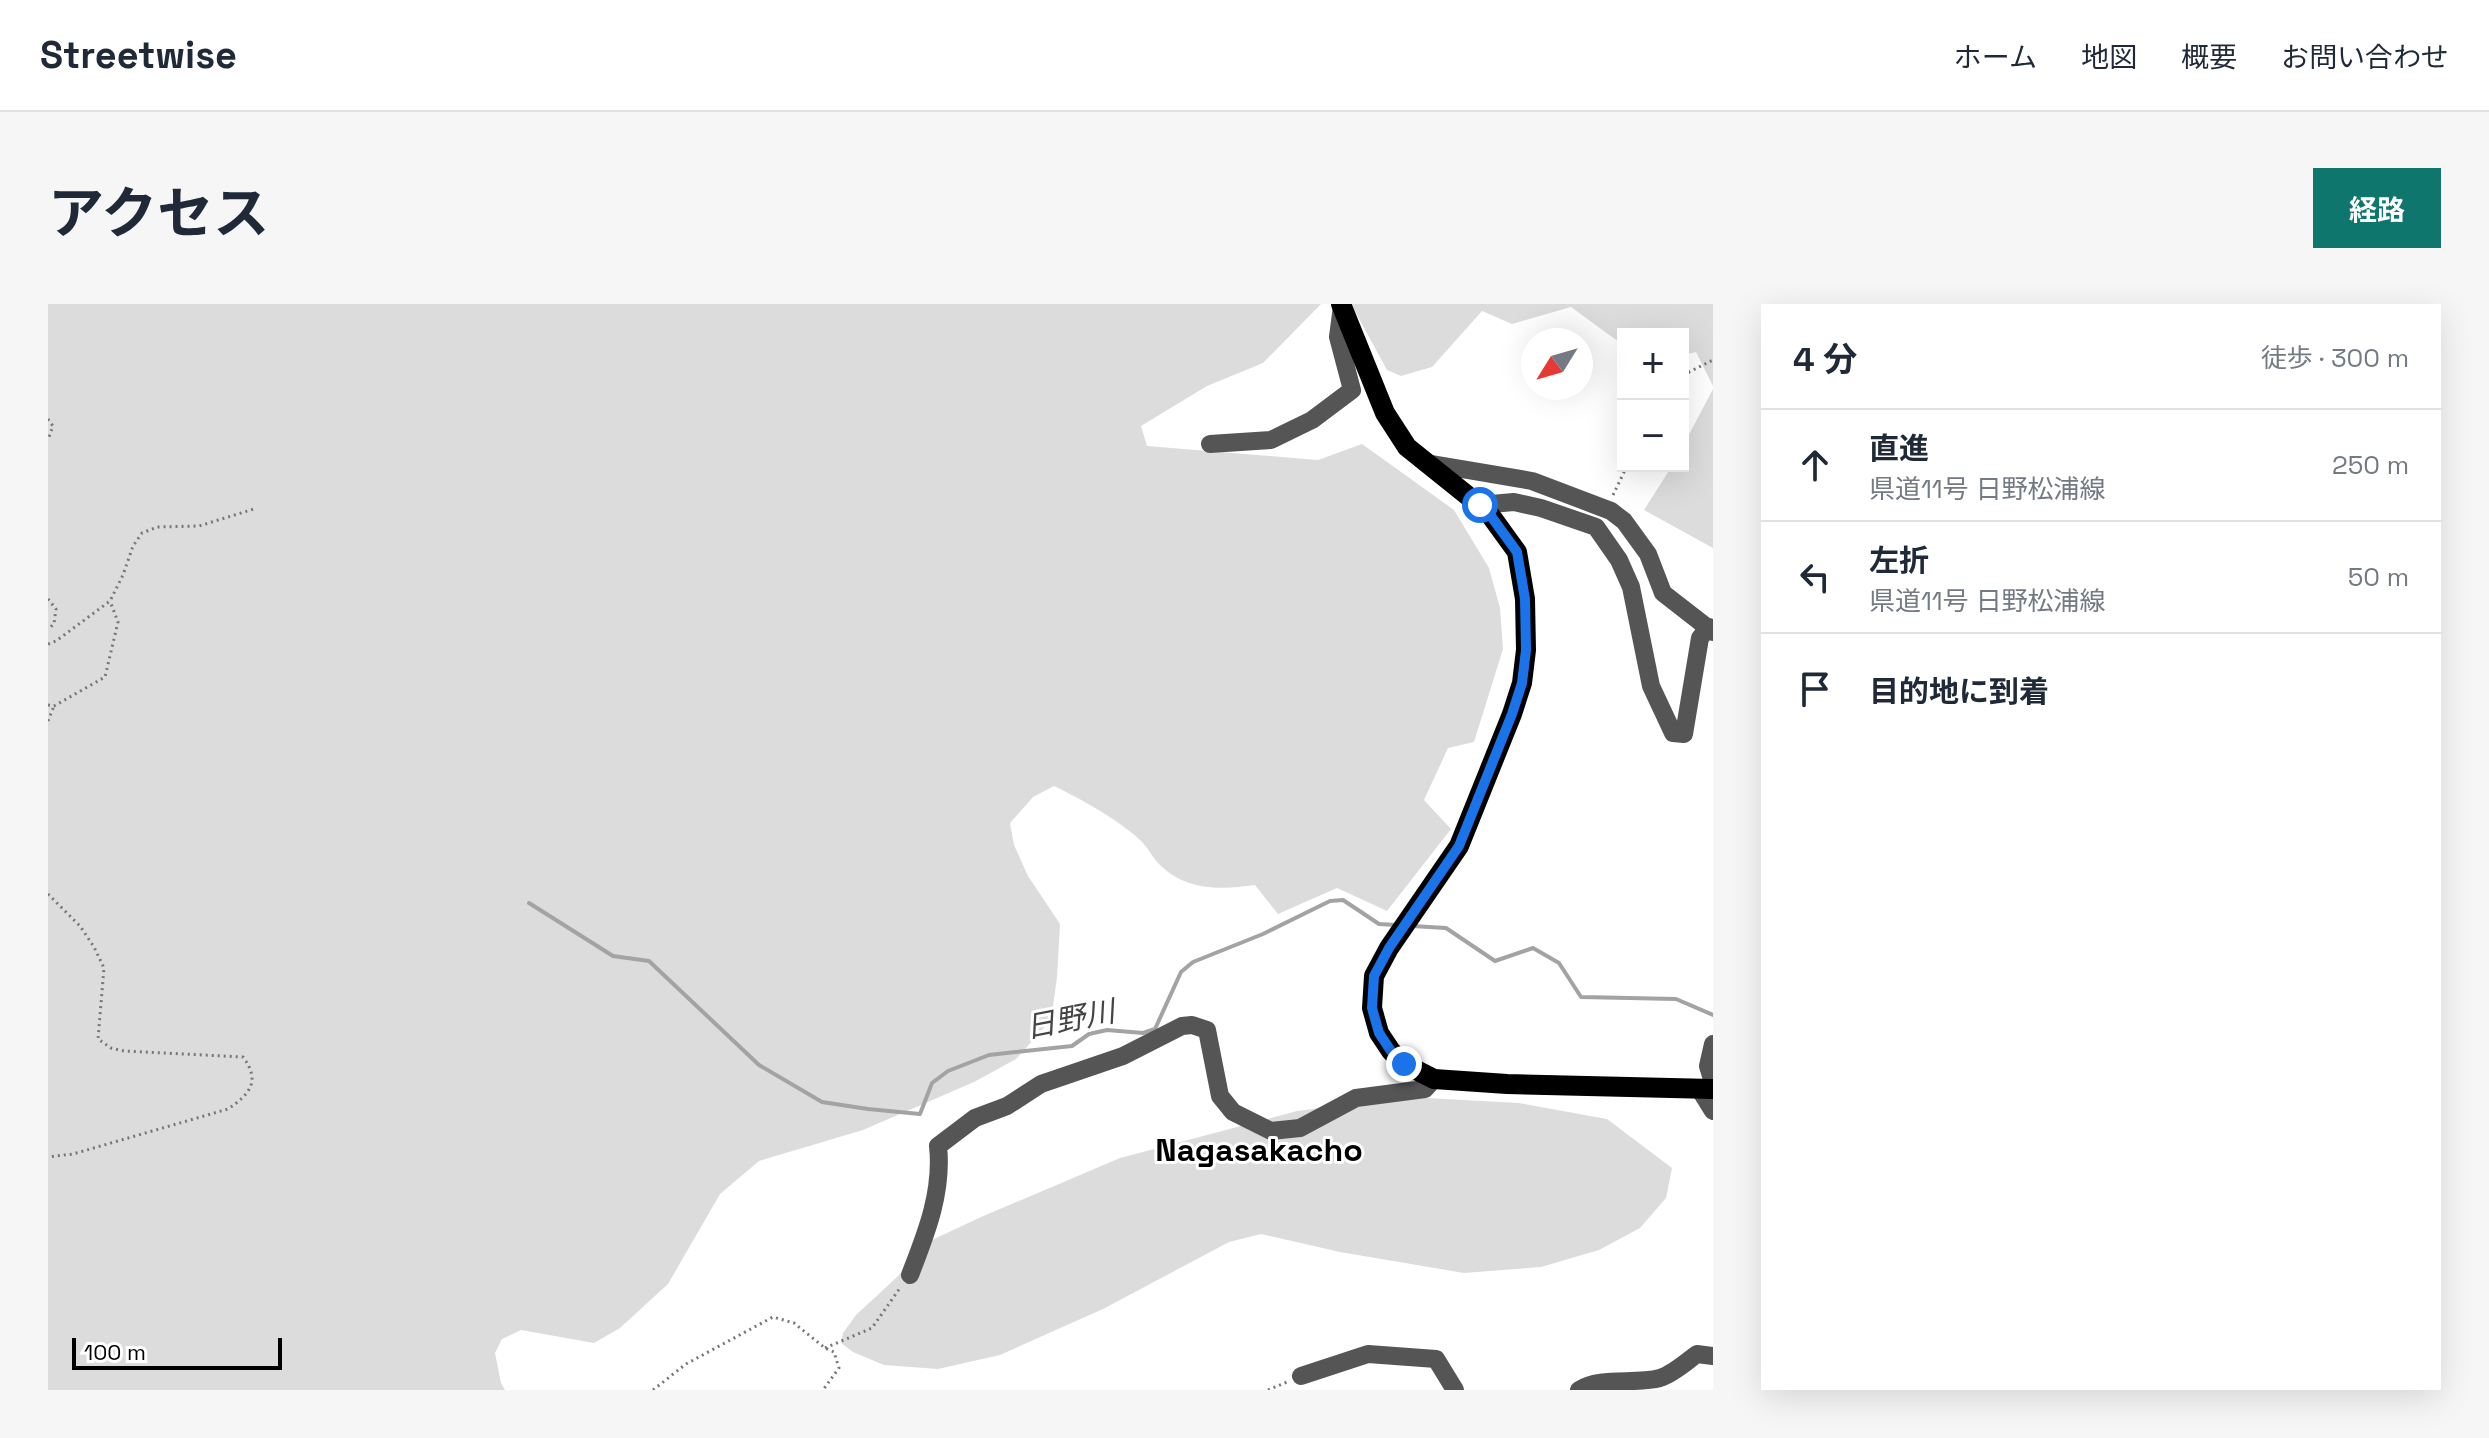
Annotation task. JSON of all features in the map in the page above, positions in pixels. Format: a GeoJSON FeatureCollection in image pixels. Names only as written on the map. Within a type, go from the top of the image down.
{"type":"FeatureCollection","features":[{"type":"Feature","properties":{"kind":"main road"},"geometry":{"type":"LineString","coordinates":[[1342,305],[1385,413],[1407,447],[1488,512],[1517,552],[1525,599],[1526,650],[1522,683],[1512,714],[1459,846],[1389,948],[1374,976],[1372,1008],[1379,1033],[1404,1064],[1434,1079],[1507,1084],[1708,1086]]}},
{"type":"Feature","properties":{"kind":"street"},"geometry":{"type":"LineString","coordinates":[[1210,444],[1271,440],[1312,420],[1352,390],[1338,337],[1342,305]]}},
{"type":"Feature","properties":{"kind":"street"},"geometry":{"type":"LineString","coordinates":[[1426,463],[1532,481],[1607,509],[1624,521],[1648,554],[1663,593],[1711,630],[1700,638],[1684,734],[1673,733],[1651,686],[1631,587],[1619,560],[1596,527],[1514,502],[1480,505]]}},
{"type":"Feature","properties":{"kind":"street"},"geometry":{"type":"LineString","coordinates":[[910,1275],[932,1219],[940,1165],[938,1146],[975,1118],[1007,1106],[1041,1084],[1123,1056],[1182,1026],[1192,1025],[1207,1030],[1220,1096],[1233,1112],[1271,1131],[1300,1128],[1356,1098],[1425,1089],[1434,1079]]}},
{"type":"Feature","properties":{"kind":"street"},"geometry":{"type":"LineString","coordinates":[[1713,1044],[1708,1066],[1713,1111]]}},
{"type":"Feature","properties":{"kind":"street"},"geometry":{"type":"LineString","coordinates":[[1301,1376],[1368,1354],[1400,1355],[1436,1359],[1455,1390]]}},
{"type":"Feature","properties":{"kind":"street"},"geometry":{"type":"LineString","coordinates":[[1579,1390],[1589,1384],[1642,1382],[1664,1377],[1697,1354],[1713,1356]]}},
{"type":"Feature","properties":{"kind":"path"},"geometry":{"type":"LineString","coordinates":[[1689,372],[1713,360]]}},
{"type":"Feature","properties":{"kind":"path"},"geometry":{"type":"LineString","coordinates":[[48,419],[53,426],[48,440]]}},
{"type":"Feature","properties":{"kind":"path"},"geometry":{"type":"LineString","coordinates":[[1607,509],[1624,472]]}},
{"type":"Feature","properties":{"kind":"path"},"geometry":{"type":"LineString","coordinates":[[48,644],[110,601],[133,546],[142,533],[157,527],[199,526],[254,509]]}},
{"type":"Feature","properties":{"kind":"path"},"geometry":{"type":"LineString","coordinates":[[48,599],[56,609],[54,624],[48,629]]}},
{"type":"Feature","properties":{"kind":"path"},"geometry":{"type":"LineString","coordinates":[[48,721],[54,706],[105,677],[118,622],[110,601]]}},
{"type":"Feature","properties":{"kind":"path"},"geometry":{"type":"LineString","coordinates":[[48,705],[54,706]]}},
{"type":"Feature","properties":{"kind":"path"},"geometry":{"type":"LineString","coordinates":[[48,894],[80,926],[104,968],[98,1039],[111,1048],[124,1051],[243,1057],[251,1068],[252,1084],[245,1097],[228,1109],[73,1154],[48,1157]]}},
{"type":"Feature","properties":{"kind":"path"},"geometry":{"type":"LineString","coordinates":[[825,1348],[872,1328],[910,1275]]}},
{"type":"Feature","properties":{"kind":"path"},"geometry":{"type":"LineString","coordinates":[[653,1390],[686,1364],[773,1317],[794,1323],[834,1352],[839,1368],[823,1390]]}},
{"type":"Feature","properties":{"kind":"path"},"geometry":{"type":"LineString","coordinates":[[1268,1390],[1301,1376]]}},
{"type":"Feature","properties":{"kind":"shaded area"},"geometry":{"type":"Polygon","coordinates":[[[48,304],[1321,304],[1263,363],[1207,386],[1141,426],[1147,446],[1318,460],[1362,444],[1454,510],[1489,568],[1500,608],[1503,649],[1474,742],[1448,748],[1424,800],[1451,829],[1387,911],[1337,888],[1278,914],[1255,885],[1215,888],[1179,879],[1167,872],[1142,842],[1123,826],[1054,786],[1033,797],[1010,823],[1014,845],[1028,876],[1060,924],[1051,1020],[1016,1059],[974,1082],[863,1130],[759,1161],[720,1194],[668,1284],[620,1328],[594,1343],[521,1330],[502,1339],[495,1353],[505,1390],[48,1390],[48,304]]]}},
{"type":"Feature","properties":{"kind":"shaded area"},"geometry":{"type":"Polygon","coordinates":[[[1351,304],[1713,304],[1713,386],[1696,352],[1689,354],[1689,328],[1617,328],[1617,341],[1571,307],[1512,324],[1482,311],[1432,367],[1401,376],[1387,370],[1351,304]]]}},
{"type":"Feature","properties":{"kind":"shaded area"},"geometry":{"type":"Polygon","coordinates":[[[1713,389],[1713,548],[1644,510],[1668,472],[1689,472],[1689,435],[1713,389]]]}},
{"type":"Feature","properties":{"kind":"shaded area"},"geometry":{"type":"Polygon","coordinates":[[[1407,1097],[1519,1103],[1607,1119],[1672,1168],[1666,1198],[1640,1228],[1599,1250],[1541,1267],[1464,1273],[1340,1252],[1261,1234],[1229,1242],[1103,1309],[1000,1355],[938,1369],[884,1365],[853,1352],[841,1343],[843,1333],[856,1315],[932,1240],[981,1217],[1120,1158],[1297,1111],[1407,1097]]]}},
{"type":"Feature","properties":{"kind":"waterway","name":"日野川"},"geometry":{"type":"LineString","coordinates":[[529,903],[613,956],[649,961],[759,1065],[822,1102],[920,1114],[932,1083],[948,1071],[989,1055],[1072,1046],[1089,1034],[1107,1030],[1143,1033],[1155,1029],[1181,972],[1193,962],[1263,934],[1330,901],[1343,900],[1379,924],[1396,925]]}},
{"type":"Feature","properties":{"kind":"waterway","name":"日野川"},"geometry":{"type":"LineString","coordinates":[[1412,926],[1446,928],[1495,961],[1533,948],[1559,963],[1581,997],[1676,999],[1713,1015]]}},
{"type":"Feature","properties":{"kind":"district","name":"Nagasakacho"},"geometry":{"type":"Point","coordinates":[1259,1150]}},
{"type":"Feature","properties":{"kind":"route"},"geometry":{"type":"LineString","coordinates":[[1404,1064],[1379,1033],[1372,1008],[1374,976],[1389,948],[1459,846],[1522,683],[1526,650],[1525,599],[1517,552],[1480,505]]}}]}
